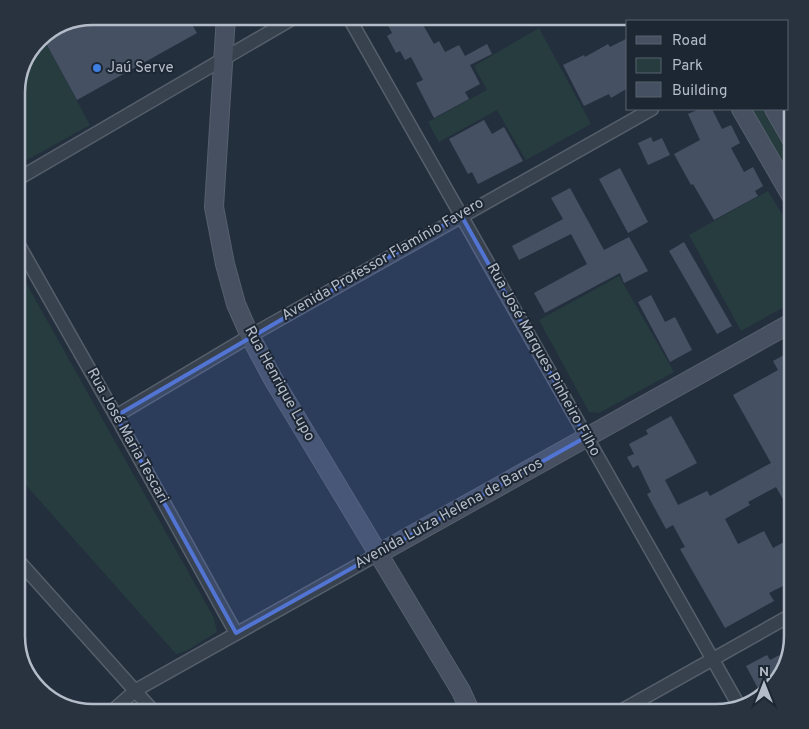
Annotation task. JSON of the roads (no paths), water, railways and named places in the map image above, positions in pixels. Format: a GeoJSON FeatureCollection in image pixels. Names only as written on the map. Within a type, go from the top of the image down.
{"type":"FeatureCollection","features":[{"type":"Feature","properties":{"kind":"street","name":"Rua Henrique Lupo"},"geometry":{"type":"LineString","coordinates":[[225,25],[214,206],[224,264],[236,304],[272,379],[461,691],[467,704]]}},
{"type":"Feature","properties":{"kind":"street"},"geometry":{"type":"LineString","coordinates":[[25,175],[282,25]]}},
{"type":"Feature","properties":{"kind":"street","name":"Rua José Marques Pinheiro Filho"},"geometry":{"type":"LineString","coordinates":[[353,25],[736,701]]}},
{"type":"Feature","properties":{"kind":"street","name":"Avenida Professor Flamínio Favero"},"geometry":{"type":"LineString","coordinates":[[116,416],[250,336],[461,215],[650,110]]}},
{"type":"Feature","properties":{"kind":"street"},"geometry":{"type":"LineString","coordinates":[[743,110],[784,183]]}},
{"type":"Feature","properties":{"kind":"street"},"geometry":{"type":"LineString","coordinates":[[775,110],[784,126]]}},
{"type":"Feature","properties":{"kind":"street","name":"Rua José Maria Tescari"},"geometry":{"type":"LineString","coordinates":[[25,256],[236,633]]}},
{"type":"Feature","properties":{"kind":"street","name":"Avenida Luiza Helena de Barros"},"geometry":{"type":"LineString","coordinates":[[120,704],[136,690],[236,633],[784,327]]}},
{"type":"Feature","properties":{"kind":"street"},"geometry":{"type":"LineString","coordinates":[[25,568],[148,704]]}},
{"type":"Feature","properties":{"kind":"street"},"geometry":{"type":"LineString","coordinates":[[633,704],[784,619]]}},
{"type":"Feature","properties":{"kind":"place","name":"Jaú Serve"},"geometry":{"type":"Point","coordinates":[97,68]}}]}
